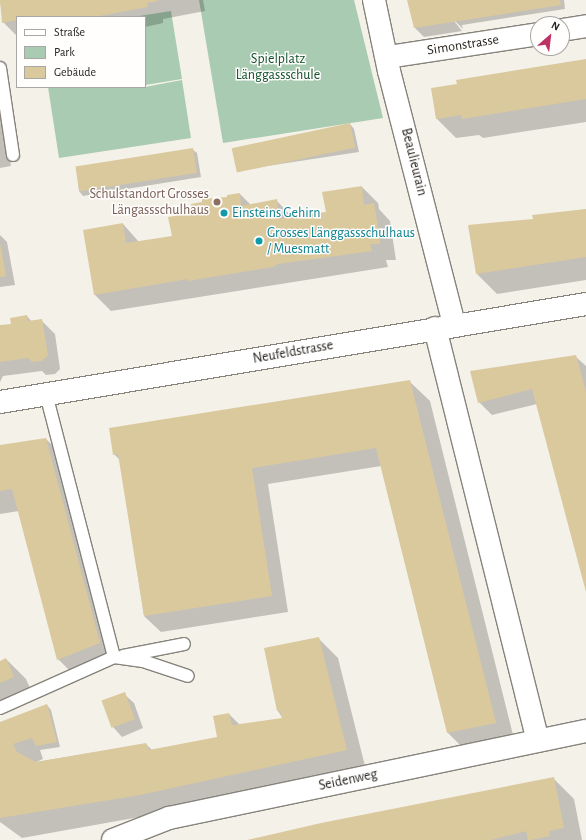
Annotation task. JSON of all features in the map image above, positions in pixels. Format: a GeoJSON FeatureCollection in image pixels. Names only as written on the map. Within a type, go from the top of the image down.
{"type":"FeatureCollection","features":[{"type":"Feature","properties":{"kind":"street","name":"Beaulieurain"},"geometry":{"type":"LineString","coordinates":[[374,0],[388,57],[389,71],[445,326],[538,740]]}},
{"type":"Feature","properties":{"kind":"street"},"geometry":{"type":"LineString","coordinates":[[570,29],[586,26]]}},
{"type":"Feature","properties":{"kind":"street","name":"Simonstrasse"},"geometry":{"type":"LineString","coordinates":[[388,57],[530,35]]}},
{"type":"Feature","properties":{"kind":"street","name":"Neufeldstrasse"},"geometry":{"type":"LineString","coordinates":[[0,402],[445,326],[586,304]]}},
{"type":"Feature","properties":{"kind":"street","name":"Seidenweg"},"geometry":{"type":"LineString","coordinates":[[113,840],[169,818],[538,740],[586,732]]}},
{"type":"Feature","properties":{"kind":"lane"},"geometry":{"type":"LineString","coordinates":[[0,68],[13,156]]}},
{"type":"Feature","properties":{"kind":"lane"},"geometry":{"type":"LineString","coordinates":[[46,394],[114,657]]}},
{"type":"Feature","properties":{"kind":"lane"},"geometry":{"type":"LineString","coordinates":[[0,708],[114,657],[184,644]]}},
{"type":"Feature","properties":{"kind":"lane"},"geometry":{"type":"LineString","coordinates":[[114,657],[143,661],[188,676]]}},
{"type":"Feature","properties":{"kind":"green space","name":"Spielplatz Länggassschule"},"geometry":{"type":"Polygon","coordinates":[[[199,0],[354,0],[383,118],[223,143],[199,0]]]}},
{"type":"Feature","properties":{"kind":"green space"},"geometry":{"type":"Polygon","coordinates":[[[171,11],[182,79],[146,85],[146,16],[139,16],[171,11]]]}},
{"type":"Feature","properties":{"kind":"green space"},"geometry":{"type":"Polygon","coordinates":[[[182,80],[191,138],[59,158],[48,88],[146,87],[182,80]]]}},
{"type":"Feature","properties":{"kind":"building"},"geometry":{"type":"Polygon","coordinates":[[[0,0],[158,0],[147,3],[148,7],[99,16],[16,16],[16,20],[2,23],[0,0]]]}},
{"type":"Feature","properties":{"kind":"building"},"geometry":{"type":"Polygon","coordinates":[[[407,0],[560,0],[561,5],[414,28],[407,0]]]}},
{"type":"Feature","properties":{"kind":"building"},"geometry":{"type":"Polygon","coordinates":[[[586,59],[586,99],[462,119],[461,115],[436,119],[431,88],[457,84],[456,80],[586,59]]]}},
{"type":"Feature","properties":{"kind":"building"},"geometry":{"type":"Polygon","coordinates":[[[350,123],[355,147],[237,173],[232,148],[350,123]]]}},
{"type":"Feature","properties":{"kind":"building"},"geometry":{"type":"Polygon","coordinates":[[[193,148],[197,173],[79,191],[75,167],[193,148]]]}},
{"type":"Feature","properties":{"kind":"building","name":"Grosses Länggassschulhaus / Muesmatt"},"geometry":{"type":"Polygon","coordinates":[[[362,186],[364,205],[374,203],[377,221],[380,244],[370,244],[372,251],[278,264],[273,267],[188,281],[188,279],[94,295],[83,230],[123,223],[126,243],[172,236],[168,217],[193,213],[191,204],[202,202],[202,199],[227,197],[227,195],[240,193],[241,206],[277,199],[279,219],[326,212],[322,192],[362,186]]]}},
{"type":"Feature","properties":{"kind":"building"},"geometry":{"type":"Polygon","coordinates":[[[586,209],[586,257],[476,274],[468,225],[533,219],[532,215],[586,209]]]}},
{"type":"Feature","properties":{"kind":"building"},"geometry":{"type":"Polygon","coordinates":[[[0,244],[6,276],[0,277],[0,244]]]}},
{"type":"Feature","properties":{"kind":"building"},"geometry":{"type":"Polygon","coordinates":[[[27,315],[28,321],[42,319],[48,355],[42,361],[32,362],[28,358],[0,362],[0,325],[11,324],[10,318],[27,315]]]}},
{"type":"Feature","properties":{"kind":"building"},"geometry":{"type":"Polygon","coordinates":[[[576,355],[586,392],[586,592],[532,389],[478,403],[470,371],[576,355]]]}},
{"type":"Feature","properties":{"kind":"building"},"geometry":{"type":"Polygon","coordinates":[[[410,380],[496,723],[447,733],[376,448],[252,468],[272,596],[144,616],[118,454],[113,455],[109,428],[410,380]]]}},
{"type":"Feature","properties":{"kind":"building"},"geometry":{"type":"Polygon","coordinates":[[[46,438],[100,643],[57,660],[12,489],[0,491],[0,445],[46,438]]]}},
{"type":"Feature","properties":{"kind":"building"},"geometry":{"type":"Polygon","coordinates":[[[319,637],[347,750],[140,795],[0,818],[0,722],[47,704],[57,742],[36,746],[32,738],[13,744],[17,752],[36,762],[146,743],[149,750],[217,737],[213,716],[229,713],[232,725],[282,718],[280,711],[277,711],[264,648],[319,637]]]}},
{"type":"Feature","properties":{"kind":"building"},"geometry":{"type":"Polygon","coordinates":[[[6,658],[14,677],[0,683],[0,661],[6,658]]]}},
{"type":"Feature","properties":{"kind":"building"},"geometry":{"type":"Polygon","coordinates":[[[125,692],[135,719],[111,728],[102,701],[125,692]]]}},
{"type":"Feature","properties":{"kind":"building"},"geometry":{"type":"Polygon","coordinates":[[[554,777],[564,828],[549,831],[550,836],[531,840],[528,840],[526,831],[491,840],[247,840],[321,823],[554,777]]]}},
{"type":"Feature","properties":{"kind":"place","name":"Schulstandort Grosses Längassschulhaus"},"geometry":{"type":"Point","coordinates":[217,202]}},
{"type":"Feature","properties":{"kind":"place","name":"Einsteins Gehirn"},"geometry":{"type":"Point","coordinates":[224,213]}},
{"type":"Feature","properties":{"kind":"place","name":"Grosses Länggassschulhaus / Muesmatt"},"geometry":{"type":"Point","coordinates":[259,241]}}]}
